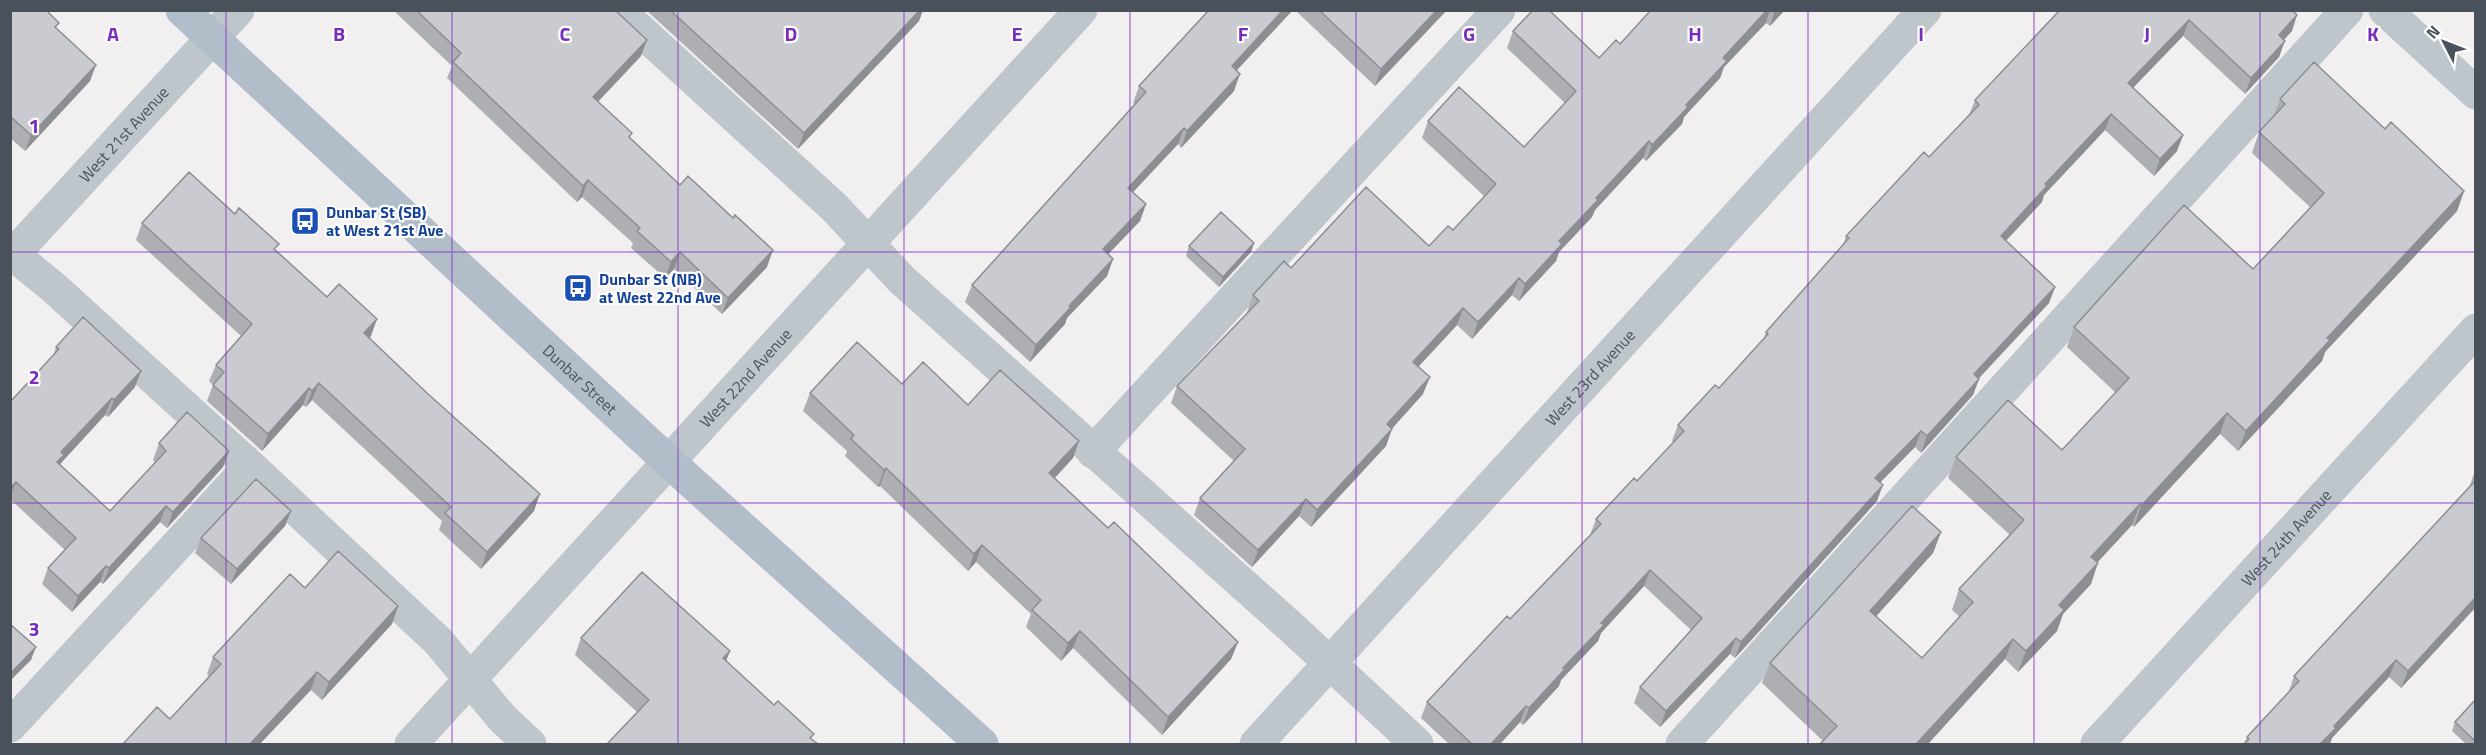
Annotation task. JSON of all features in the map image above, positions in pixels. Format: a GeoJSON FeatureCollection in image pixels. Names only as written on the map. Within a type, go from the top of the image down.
{"type":"FeatureCollection","features":[{"type":"Feature","properties":{"kind":"main road","name":"Dunbar Street"},"geometry":{"type":"LineString","coordinates":[[182,10],[668,461],[982,744]]}},
{"type":"Feature","properties":{"kind":"street","name":"West 21st Avenue"},"geometry":{"type":"LineString","coordinates":[[12,255],[238,10]]}},
{"type":"Feature","properties":{"kind":"street","name":"West 22nd Avenue"},"geometry":{"type":"LineString","coordinates":[[411,744],[1081,10]]}},
{"type":"Feature","properties":{"kind":"street"},"geometry":{"type":"LineString","coordinates":[[1093,452],[1499,10]]}},
{"type":"Feature","properties":{"kind":"street","name":"West 23rd Avenue"},"geometry":{"type":"LineString","coordinates":[[1256,744],[1925,10]]}},
{"type":"Feature","properties":{"kind":"street"},"geometry":{"type":"LineString","coordinates":[[1682,744],[2348,10]]}},
{"type":"Feature","properties":{"kind":"street"},"geometry":{"type":"LineString","coordinates":[[2385,10],[2475,93]]}},
{"type":"Feature","properties":{"kind":"street"},"geometry":{"type":"LineString","coordinates":[[636,16],[834,207],[902,280],[1331,664],[1417,744]]}},
{"type":"Feature","properties":{"kind":"street"},"geometry":{"type":"LineString","coordinates":[[12,255],[53,287],[438,640],[503,719],[530,744]]}},
{"type":"Feature","properties":{"kind":"street","name":"West 24th Avenue"},"geometry":{"type":"LineString","coordinates":[[2097,744],[2475,330]]}},
{"type":"Feature","properties":{"kind":"street"},"geometry":{"type":"LineString","coordinates":[[10,726],[250,466]]}},
{"type":"Feature","properties":{"kind":"building"},"geometry":{"type":"Polygon","coordinates":[[[10,10],[46,10],[59,23],[55,27],[96,65],[31,135],[10,116],[10,10]]]}},
{"type":"Feature","properties":{"kind":"building"},"geometry":{"type":"Polygon","coordinates":[[[416,10],[615,10],[647,40],[593,97],[632,133],[629,137],[680,185],[688,176],[733,218],[735,215],[773,250],[728,298],[680,252],[671,262],[637,231],[640,228],[588,180],[583,186],[453,62],[461,53],[416,10]]]}},
{"type":"Feature","properties":{"kind":"building"},"geometry":{"type":"Polygon","coordinates":[[[670,10],[920,10],[804,133],[670,10]]]}},
{"type":"Feature","properties":{"kind":"building"},"geometry":{"type":"Polygon","coordinates":[[[1209,10],[1283,10],[1232,66],[1240,74],[1187,131],[1184,128],[1128,188],[1146,204],[1103,249],[1113,259],[1036,345],[972,285],[1146,92],[1139,86],[1209,10]]]}},
{"type":"Feature","properties":{"kind":"building"},"geometry":{"type":"Polygon","coordinates":[[[1319,10],[1437,10],[1381,69],[1319,10]]]}},
{"type":"Feature","properties":{"kind":"building"},"geometry":{"type":"Polygon","coordinates":[[[1533,10],[1549,10],[1599,58],[1616,40],[1620,44],[1651,10],[1767,10],[1723,58],[1727,61],[1686,105],[1688,107],[1652,145],[1649,141],[1596,198],[1598,200],[1559,241],[1562,244],[1525,284],[1519,278],[1478,322],[1463,308],[1413,362],[1430,377],[1387,424],[1392,429],[1317,510],[1306,499],[1258,550],[1200,498],[1245,449],[1177,386],[1259,301],[1253,295],[1284,261],[1291,268],[1366,187],[1429,246],[1448,226],[1453,230],[1496,184],[1428,121],[1459,87],[1524,147],[1576,91],[1513,31],[1533,10]]]}},
{"type":"Feature","properties":{"kind":"building"},"geometry":{"type":"Polygon","coordinates":[[[2060,10],[2292,10],[2297,15],[2279,35],[2285,41],[2251,78],[2189,20],[2128,83],[2183,135],[2160,159],[2111,114],[2045,184],[2047,186],[2001,236],[2055,287],[1974,374],[1979,379],[1927,436],[1921,431],[1875,478],[1883,485],[1741,642],[1736,638],[1666,711],[1640,687],[1702,618],[1650,570],[1601,623],[1604,625],[1529,708],[1526,706],[1491,744],[1472,744],[1427,702],[1507,616],[1510,619],[1601,524],[1596,519],[1634,478],[1637,481],[1684,431],[1678,425],[1715,385],[1719,388],[1768,334],[1766,332],[1849,238],[1846,236],[1924,152],[1929,157],[1979,105],[1975,100],[2060,10]]]}},
{"type":"Feature","properties":{"kind":"building"},"geometry":{"type":"Polygon","coordinates":[[[2314,62],[2385,129],[2391,122],[2464,191],[2327,338],[2330,340],[2246,431],[2227,413],[2091,557],[2098,563],[2059,605],[2064,610],[2026,651],[2013,639],[1918,744],[1820,744],[1837,726],[1770,663],[1912,506],[1941,532],[1870,611],[1922,658],[1973,602],[1959,589],[2024,520],[1956,457],[2008,400],[2062,450],[2129,378],[2074,327],[2184,205],[2253,269],[2324,193],[2259,132],[2285,104],[2280,99],[2314,62]]]}},
{"type":"Feature","properties":{"kind":"building"},"geometry":{"type":"Polygon","coordinates":[[[189,172],[235,214],[239,208],[279,244],[274,249],[327,297],[339,284],[377,319],[364,333],[428,394],[540,494],[487,552],[445,513],[451,507],[319,383],[312,391],[309,388],[268,434],[213,385],[224,372],[216,365],[252,324],[142,223],[189,172]]]}},
{"type":"Feature","properties":{"kind":"building"},"geometry":{"type":"Polygon","coordinates":[[[1221,212],[1254,243],[1223,277],[1189,246],[1221,212]]]}},
{"type":"Feature","properties":{"kind":"building"},"geometry":{"type":"Polygon","coordinates":[[[83,317],[141,371],[61,452],[64,455],[57,462],[110,511],[166,451],[159,443],[187,412],[229,451],[173,512],[166,506],[109,568],[106,566],[78,596],[48,568],[76,538],[16,482],[10,488],[10,402],[59,349],[56,347],[83,317]]]}},
{"type":"Feature","properties":{"kind":"building"},"geometry":{"type":"Polygon","coordinates":[[[857,342],[902,384],[923,362],[968,405],[1000,370],[1079,441],[1049,473],[1108,528],[1114,522],[1238,642],[1168,717],[1080,631],[1068,643],[1032,610],[1041,600],[982,545],[974,554],[886,468],[884,470],[851,439],[854,435],[810,393],[857,342]]]}},
{"type":"Feature","properties":{"kind":"building"},"geometry":{"type":"Polygon","coordinates":[[[256,479],[291,511],[237,569],[201,538],[256,479]]]}},
{"type":"Feature","properties":{"kind":"building"},"geometry":{"type":"Polygon","coordinates":[[[2475,481],[2475,598],[2408,671],[2396,660],[2320,744],[2244,744],[2249,739],[2247,737],[2299,681],[2294,676],[2475,481]]]}},
{"type":"Feature","properties":{"kind":"building"},"geometry":{"type":"Polygon","coordinates":[[[338,551],[398,606],[329,682],[317,672],[250,744],[123,744],[157,707],[170,719],[221,664],[213,657],[290,574],[305,588],[338,551]]]}},
{"type":"Feature","properties":{"kind":"building"},"geometry":{"type":"Polygon","coordinates":[[[642,572],[730,651],[723,658],[774,705],[778,701],[814,734],[810,738],[818,744],[607,744],[649,700],[581,638],[642,572]]]}},
{"type":"Feature","properties":{"kind":"building"},"geometry":{"type":"Polygon","coordinates":[[[10,624],[36,647],[10,674],[10,624]]]}},
{"type":"Feature","properties":{"kind":"building"},"geometry":{"type":"Polygon","coordinates":[[[2475,700],[2475,741],[2455,722],[2475,700]]]}},
{"type":"Feature","properties":{"kind":"place","name":"Dunbar St (SB) at West 21st Ave"},"geometry":{"type":"Point","coordinates":[305,221]}},
{"type":"Feature","properties":{"kind":"place","name":"Dunbar St (NB) at West 22nd Ave"},"geometry":{"type":"Point","coordinates":[578,288]}}]}
